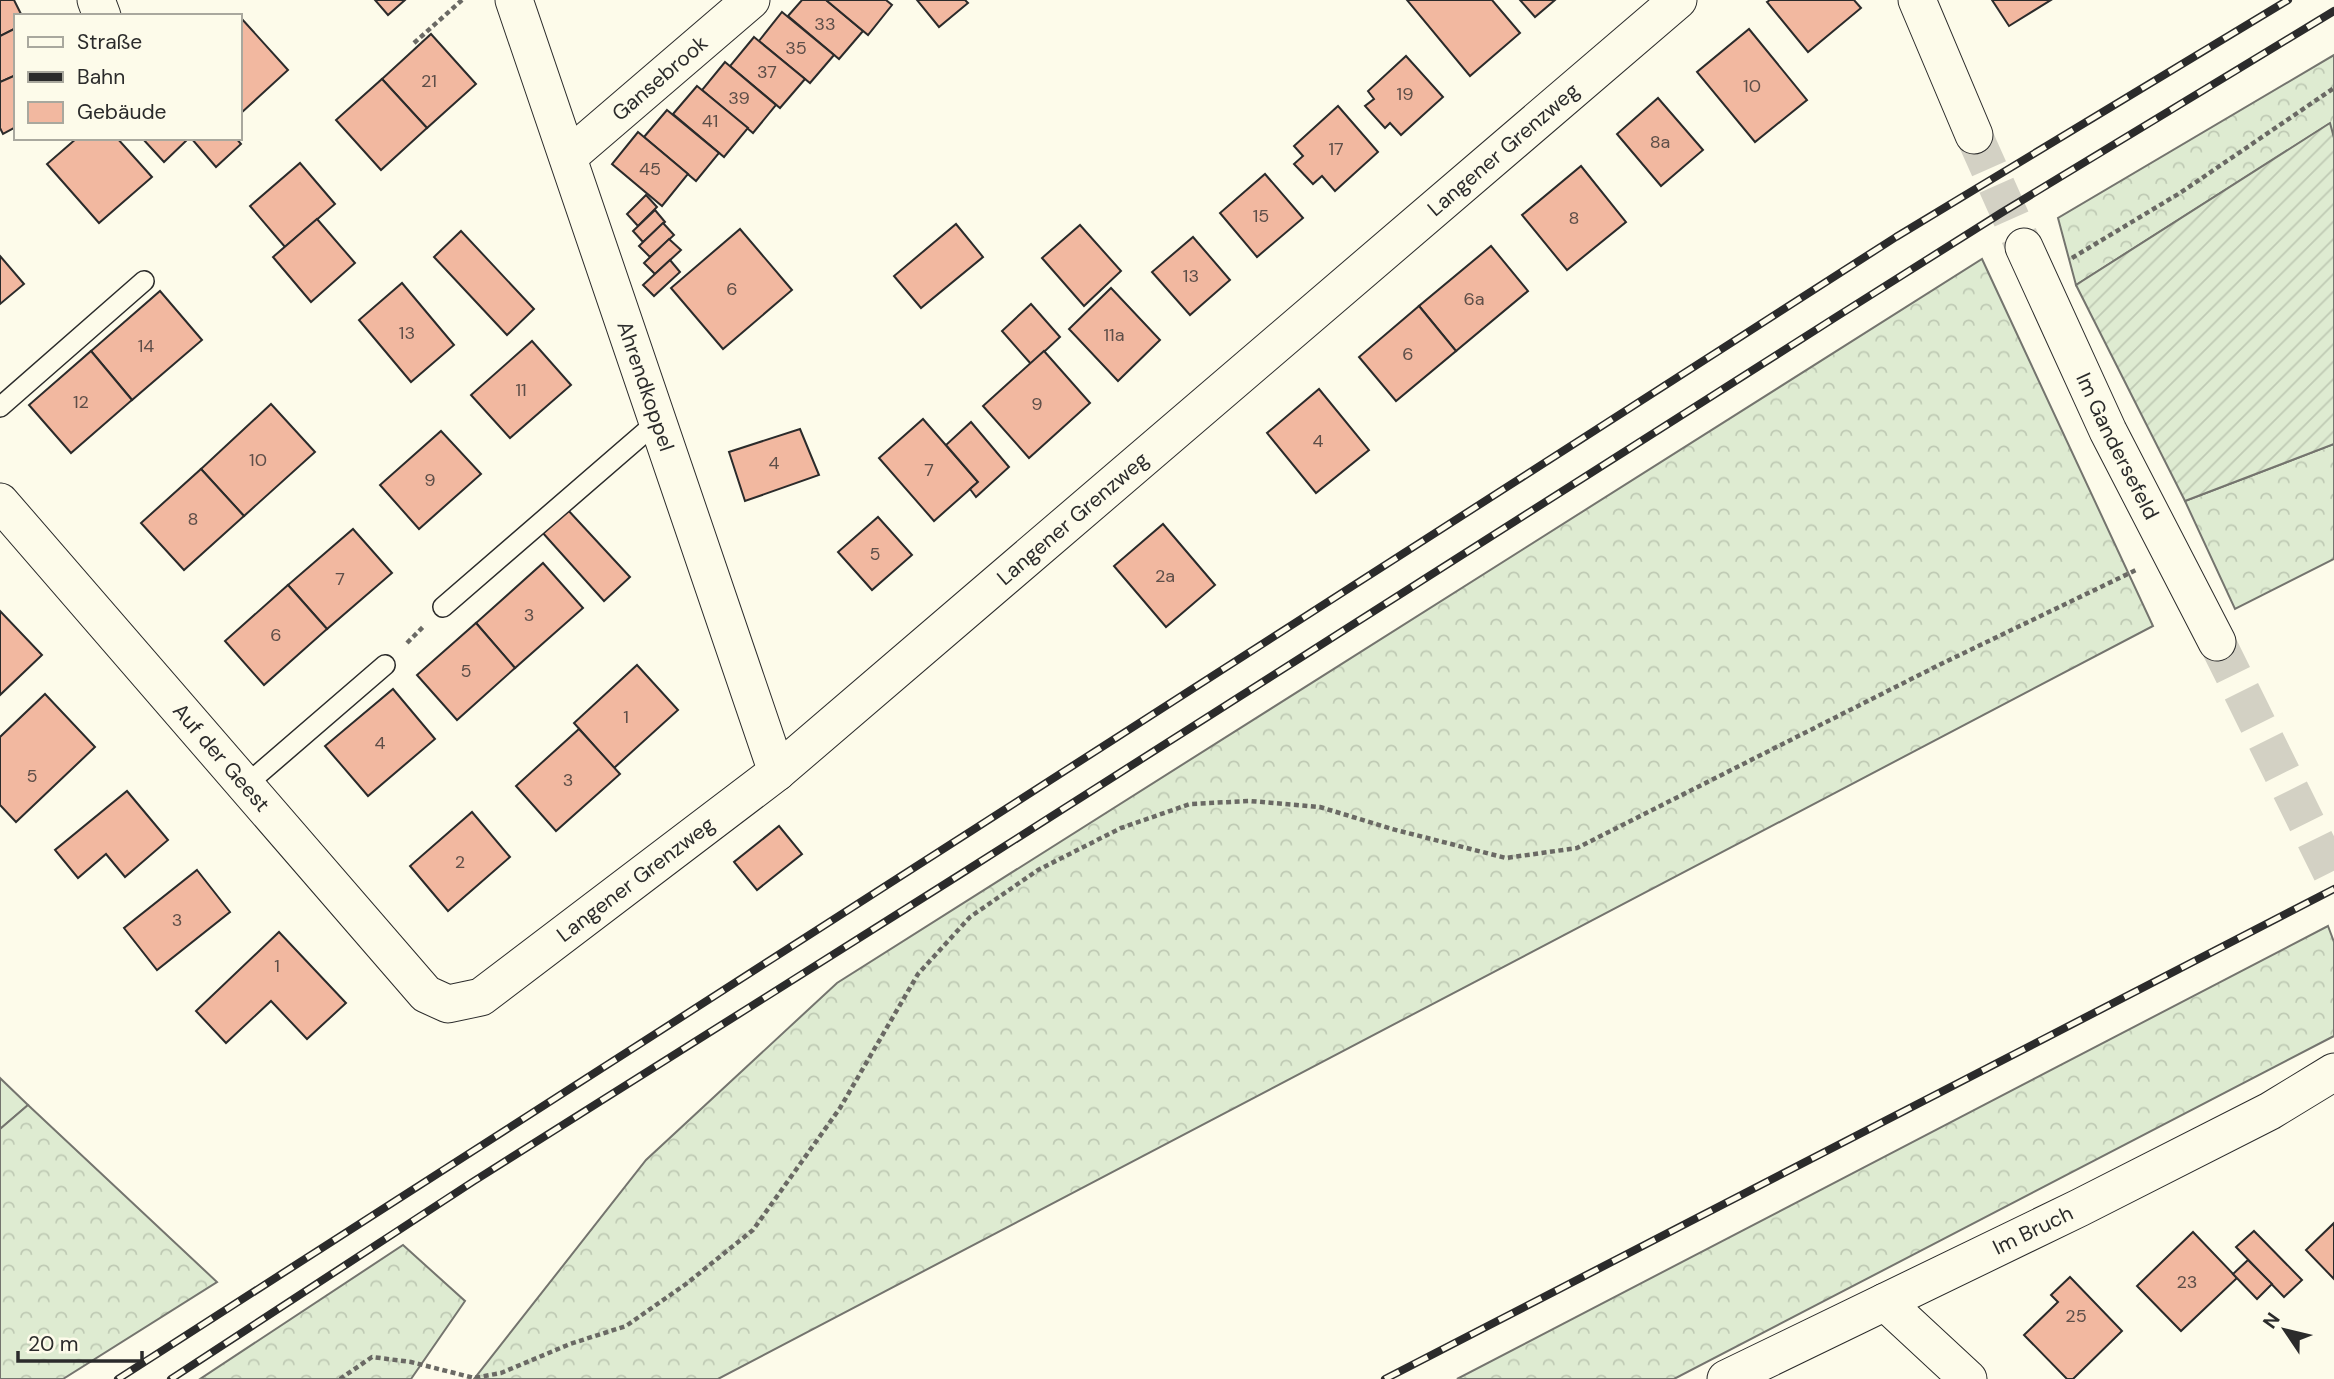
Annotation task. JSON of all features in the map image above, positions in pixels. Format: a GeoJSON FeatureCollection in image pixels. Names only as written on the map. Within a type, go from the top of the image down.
{"type":"FeatureCollection","features":[{"type":"Feature","properties":{"kind":"street","name":"Ahrendkoppel"},"geometry":{"type":"LineString","coordinates":[[514,0],[777,772]]}},
{"type":"Feature","properties":{"kind":"street","name":"Gansebrook"},"geometry":{"type":"LineString","coordinates":[[568,157],[751,0]]}},
{"type":"Feature","properties":{"kind":"street","name":"Langener Grenzweg"},"geometry":{"type":"LineString","coordinates":[[448,1004],[481,997],[777,772],[1678,0]]}},
{"type":"Feature","properties":{"kind":"street"},"geometry":{"type":"LineString","coordinates":[[1917,0],[1974,135]]}},
{"type":"Feature","properties":{"kind":"street","name":"Im Gandersefeld"},"geometry":{"type":"LineString","coordinates":[[2031,262],[2108,431],[2217,642]]}},
{"type":"Feature","properties":{"kind":"street","name":"Auf der Geest"},"geometry":{"type":"LineString","coordinates":[[0,502],[247,784],[426,994],[448,1004]]}},
{"type":"Feature","properties":{"kind":"street","name":"Im Bruch"},"geometry":{"type":"LineString","coordinates":[[1726,1379],[2079,1208],[2246,1123],[2334,1072]]}},
{"type":"Feature","properties":{"kind":"street"},"geometry":{"type":"LineString","coordinates":[[1885,1302],[1968,1379]]}},
{"type":"Feature","properties":{"kind":"lane"},"geometry":{"type":"LineString","coordinates":[[0,407],[144,282]]}},
{"type":"Feature","properties":{"kind":"lane"},"geometry":{"type":"LineString","coordinates":[[443,607],[658,421]]}},
{"type":"Feature","properties":{"kind":"lane"},"geometry":{"type":"LineString","coordinates":[[247,784],[385,665]]}},
{"type":"Feature","properties":{"kind":"path"},"geometry":{"type":"LineString","coordinates":[[414,43],[462,0]]}},
{"type":"Feature","properties":{"kind":"path"},"geometry":{"type":"LineString","coordinates":[[2031,262],[2180,193],[2334,88]]}},
{"type":"Feature","properties":{"kind":"path"},"geometry":{"type":"LineString","coordinates":[[340,1379],[372,1357],[411,1362],[474,1378],[502,1373],[570,1344],[626,1326],[686,1284],[753,1230],[840,1108],[918,974],[970,916],[1038,870],[1121,828],[1189,804],[1250,801],[1320,807],[1392,829],[1506,858],[1577,848],[1941,664],[2171,553]]}},
{"type":"Feature","properties":{"kind":"path"},"geometry":{"type":"LineString","coordinates":[[385,665],[443,607]]}},
{"type":"Feature","properties":{"kind":"green space"},"geometry":{"type":"Polygon","coordinates":[[[2334,55],[2334,138],[2329,124],[2076,285],[2058,218],[2334,55]]]}},
{"type":"Feature","properties":{"kind":"green space"},"geometry":{"type":"Polygon","coordinates":[[[2330,123],[2334,138],[2334,444],[2185,501],[2076,285],[2330,123]]]}},
{"type":"Feature","properties":{"kind":"green space"},"geometry":{"type":"Polygon","coordinates":[[[1982,259],[2153,626],[718,1379],[474,1379],[646,1160],[837,983],[1982,259]]]}},
{"type":"Feature","properties":{"kind":"green space"},"geometry":{"type":"Polygon","coordinates":[[[2334,444],[2334,559],[2235,609],[2185,501],[2334,444]]]}},
{"type":"Feature","properties":{"kind":"green space"},"geometry":{"type":"Polygon","coordinates":[[[2328,926],[2334,942],[2334,1036],[1674,1379],[1457,1379],[2328,926]]]}},
{"type":"Feature","properties":{"kind":"green space"},"geometry":{"type":"Polygon","coordinates":[[[0,1078],[28,1105],[0,1129],[0,1078]]]}},
{"type":"Feature","properties":{"kind":"green space"},"geometry":{"type":"Polygon","coordinates":[[[28,1105],[217,1282],[63,1379],[0,1379],[0,1129],[28,1105]]]}},
{"type":"Feature","properties":{"kind":"green space"},"geometry":{"type":"Polygon","coordinates":[[[403,1245],[465,1301],[411,1379],[200,1379],[403,1245]]]}},
{"type":"Feature","properties":{"kind":"building"},"geometry":{"type":"Polygon","coordinates":[[[0,0],[14,0],[21,14],[14,14],[14,29],[0,36],[0,0]]]}},
{"type":"Feature","properties":{"kind":"building"},"geometry":{"type":"Polygon","coordinates":[[[375,0],[405,0],[388,15],[375,0]]]}},
{"type":"Feature","properties":{"kind":"building"},"geometry":{"type":"Polygon","coordinates":[[[802,0],[826,0],[863,31],[839,59],[788,16],[802,0]]]}},
{"type":"Feature","properties":{"kind":"building"},"geometry":{"type":"Polygon","coordinates":[[[826,0],[886,0],[892,5],[868,35],[826,0]]]}},
{"type":"Feature","properties":{"kind":"building"},"geometry":{"type":"Polygon","coordinates":[[[917,0],[965,0],[968,3],[939,27],[917,0]]]}},
{"type":"Feature","properties":{"kind":"building"},"geometry":{"type":"Polygon","coordinates":[[[1407,0],[1492,0],[1520,33],[1470,76],[1407,0]]]}},
{"type":"Feature","properties":{"kind":"building"},"geometry":{"type":"Polygon","coordinates":[[[1520,0],[1555,0],[1535,17],[1520,0]]]}},
{"type":"Feature","properties":{"kind":"building"},"geometry":{"type":"Polygon","coordinates":[[[1854,0],[1861,8],[1808,52],[1767,2],[1854,0]]]}},
{"type":"Feature","properties":{"kind":"building"},"geometry":{"type":"Polygon","coordinates":[[[1992,0],[2051,0],[2009,26],[1992,0]]]}},
{"type":"Feature","properties":{"kind":"building"},"geometry":{"type":"Polygon","coordinates":[[[782,12],[834,55],[810,83],[759,41],[782,12]]]}},
{"type":"Feature","properties":{"kind":"building"},"geometry":{"type":"Polygon","coordinates":[[[242,19],[288,70],[242,112],[242,19]]]}},
{"type":"Feature","properties":{"kind":"building"},"geometry":{"type":"Polygon","coordinates":[[[14,29],[14,76],[0,82],[0,36],[14,29]]]}},
{"type":"Feature","properties":{"kind":"building"},"geometry":{"type":"Polygon","coordinates":[[[1749,29],[1807,100],[1755,142],[1697,72],[1749,29]]]}},
{"type":"Feature","properties":{"kind":"building"},"geometry":{"type":"Polygon","coordinates":[[[431,34],[476,84],[427,128],[382,79],[431,34]]]}},
{"type":"Feature","properties":{"kind":"building"},"geometry":{"type":"Polygon","coordinates":[[[754,37],[805,79],[780,108],[730,66],[754,37]]]}},
{"type":"Feature","properties":{"kind":"building"},"geometry":{"type":"Polygon","coordinates":[[[1406,56],[1443,97],[1401,135],[1390,123],[1385,128],[1365,106],[1374,99],[1368,91],[1406,56]]]}},
{"type":"Feature","properties":{"kind":"building"},"geometry":{"type":"Polygon","coordinates":[[[725,62],[776,105],[753,133],[702,90],[725,62]]]}},
{"type":"Feature","properties":{"kind":"building"},"geometry":{"type":"Polygon","coordinates":[[[14,76],[14,128],[3,134],[0,128],[0,82],[14,76]]]}},
{"type":"Feature","properties":{"kind":"building"},"geometry":{"type":"Polygon","coordinates":[[[382,79],[427,128],[381,170],[336,120],[382,79]]]}},
{"type":"Feature","properties":{"kind":"building"},"geometry":{"type":"Polygon","coordinates":[[[697,86],[748,128],[724,157],[673,114],[697,86]]]}},
{"type":"Feature","properties":{"kind":"building"},"geometry":{"type":"Polygon","coordinates":[[[1658,98],[1703,150],[1661,186],[1617,134],[1658,98]]]}},
{"type":"Feature","properties":{"kind":"building"},"geometry":{"type":"Polygon","coordinates":[[[1338,106],[1378,152],[1335,191],[1322,176],[1313,184],[1294,164],[1303,156],[1294,146],[1338,106]]]}},
{"type":"Feature","properties":{"kind":"building"},"geometry":{"type":"Polygon","coordinates":[[[667,110],[719,153],[696,181],[644,137],[667,110]]]}},
{"type":"Feature","properties":{"kind":"building"},"geometry":{"type":"Polygon","coordinates":[[[638,132],[688,174],[662,206],[612,164],[638,132]]]}},
{"type":"Feature","properties":{"kind":"building"},"geometry":{"type":"Polygon","coordinates":[[[75,140],[119,140],[152,177],[99,223],[47,164],[75,140]]]}},
{"type":"Feature","properties":{"kind":"building"},"geometry":{"type":"Polygon","coordinates":[[[144,140],[187,140],[164,162],[144,140]]]}},
{"type":"Feature","properties":{"kind":"building"},"geometry":{"type":"Polygon","coordinates":[[[193,140],[238,140],[241,144],[216,167],[193,140]]]}},
{"type":"Feature","properties":{"kind":"building"},"geometry":{"type":"Polygon","coordinates":[[[300,163],[335,204],[285,247],[250,206],[300,163]]]}},
{"type":"Feature","properties":{"kind":"building"},"geometry":{"type":"Polygon","coordinates":[[[1581,166],[1626,222],[1567,270],[1522,215],[1581,166]]]}},
{"type":"Feature","properties":{"kind":"building"},"geometry":{"type":"Polygon","coordinates":[[[1265,174],[1303,218],[1257,257],[1220,213],[1265,174]]]}},
{"type":"Feature","properties":{"kind":"building"},"geometry":{"type":"Polygon","coordinates":[[[646,195],[657,207],[638,226],[627,214],[646,195]]]}},
{"type":"Feature","properties":{"kind":"building"},"geometry":{"type":"Polygon","coordinates":[[[655,210],[665,222],[643,242],[633,231],[655,210]]]}},
{"type":"Feature","properties":{"kind":"building"},"geometry":{"type":"Polygon","coordinates":[[[317,219],[355,263],[311,302],[273,257],[317,219]]]}},
{"type":"Feature","properties":{"kind":"building"},"geometry":{"type":"Polygon","coordinates":[[[663,223],[674,235],[650,257],[639,246],[663,223]]]}},
{"type":"Feature","properties":{"kind":"building"},"geometry":{"type":"Polygon","coordinates":[[[956,224],[983,257],[921,308],[894,276],[956,224]]]}},
{"type":"Feature","properties":{"kind":"building"},"geometry":{"type":"Polygon","coordinates":[[[1080,225],[1121,271],[1084,306],[1042,258],[1080,225]]]}},
{"type":"Feature","properties":{"kind":"building"},"geometry":{"type":"Polygon","coordinates":[[[740,229],[792,290],[723,349],[671,288],[740,229]]]}},
{"type":"Feature","properties":{"kind":"building"},"geometry":{"type":"Polygon","coordinates":[[[461,231],[534,309],[507,335],[434,257],[461,231]]]}},
{"type":"Feature","properties":{"kind":"building"},"geometry":{"type":"Polygon","coordinates":[[[1193,237],[1230,280],[1190,315],[1152,272],[1193,237]]]}},
{"type":"Feature","properties":{"kind":"building"},"geometry":{"type":"Polygon","coordinates":[[[669,239],[681,250],[655,274],[644,263],[669,239]]]}},
{"type":"Feature","properties":{"kind":"building"},"geometry":{"type":"Polygon","coordinates":[[[1491,246],[1528,291],[1456,351],[1419,306],[1491,246]]]}},
{"type":"Feature","properties":{"kind":"building"},"geometry":{"type":"Polygon","coordinates":[[[0,256],[24,284],[0,304],[0,256]]]}},
{"type":"Feature","properties":{"kind":"building"},"geometry":{"type":"Polygon","coordinates":[[[670,260],[680,272],[654,296],[643,285],[670,260]]]}},
{"type":"Feature","properties":{"kind":"building"},"geometry":{"type":"Polygon","coordinates":[[[402,283],[454,345],[411,382],[359,320],[402,283]]]}},
{"type":"Feature","properties":{"kind":"building"},"geometry":{"type":"Polygon","coordinates":[[[1111,288],[1160,340],[1118,381],[1069,329],[1111,288]]]}},
{"type":"Feature","properties":{"kind":"building"},"geometry":{"type":"Polygon","coordinates":[[[160,291],[202,340],[132,400],[91,351],[160,291]]]}},
{"type":"Feature","properties":{"kind":"building"},"geometry":{"type":"Polygon","coordinates":[[[1031,304],[1060,337],[1031,364],[1002,331],[1031,304]]]}},
{"type":"Feature","properties":{"kind":"building"},"geometry":{"type":"Polygon","coordinates":[[[1419,306],[1456,351],[1396,401],[1359,357],[1419,306]]]}},
{"type":"Feature","properties":{"kind":"building"},"geometry":{"type":"Polygon","coordinates":[[[532,341],[571,385],[510,438],[471,395],[532,341]]]}},
{"type":"Feature","properties":{"kind":"building"},"geometry":{"type":"Polygon","coordinates":[[[91,351],[132,400],[71,453],[29,405],[91,351]]]}},
{"type":"Feature","properties":{"kind":"building"},"geometry":{"type":"Polygon","coordinates":[[[1044,351],[1090,403],[1029,458],[983,406],[1044,351]]]}},
{"type":"Feature","properties":{"kind":"building"},"geometry":{"type":"Polygon","coordinates":[[[1319,389],[1369,450],[1316,493],[1267,433],[1319,389]]]}},
{"type":"Feature","properties":{"kind":"building"},"geometry":{"type":"Polygon","coordinates":[[[271,404],[315,452],[244,516],[201,469],[271,404]]]}},
{"type":"Feature","properties":{"kind":"building"},"geometry":{"type":"Polygon","coordinates":[[[923,419],[978,482],[934,521],[879,458],[923,419]]]}},
{"type":"Feature","properties":{"kind":"building"},"geometry":{"type":"Polygon","coordinates":[[[971,422],[1009,467],[976,497],[970,489],[978,482],[946,445],[971,422]]]}},
{"type":"Feature","properties":{"kind":"building"},"geometry":{"type":"Polygon","coordinates":[[[800,429],[819,475],[745,501],[729,452],[800,429]]]}},
{"type":"Feature","properties":{"kind":"building"},"geometry":{"type":"Polygon","coordinates":[[[441,431],[481,474],[419,529],[380,485],[441,431]]]}},
{"type":"Feature","properties":{"kind":"building"},"geometry":{"type":"Polygon","coordinates":[[[201,469],[244,516],[184,570],[141,523],[201,469]]]}},
{"type":"Feature","properties":{"kind":"building"},"geometry":{"type":"Polygon","coordinates":[[[567,509],[630,577],[604,601],[542,532],[567,509]]]}},
{"type":"Feature","properties":{"kind":"building"},"geometry":{"type":"Polygon","coordinates":[[[878,517],[912,555],[872,590],[838,552],[878,517]]]}},
{"type":"Feature","properties":{"kind":"building"},"geometry":{"type":"Polygon","coordinates":[[[1163,524],[1215,585],[1166,627],[1114,566],[1163,524]]]}},
{"type":"Feature","properties":{"kind":"building"},"geometry":{"type":"Polygon","coordinates":[[[353,529],[392,573],[327,629],[288,585],[353,529]]]}},
{"type":"Feature","properties":{"kind":"building"},"geometry":{"type":"Polygon","coordinates":[[[543,563],[583,608],[515,668],[476,623],[543,563]]]}},
{"type":"Feature","properties":{"kind":"building"},"geometry":{"type":"Polygon","coordinates":[[[288,585],[327,629],[264,685],[225,641],[288,585]]]}},
{"type":"Feature","properties":{"kind":"building"},"geometry":{"type":"Polygon","coordinates":[[[0,611],[42,655],[0,695],[0,611]]]}},
{"type":"Feature","properties":{"kind":"building"},"geometry":{"type":"Polygon","coordinates":[[[476,623],[515,668],[457,720],[417,675],[476,623]]]}},
{"type":"Feature","properties":{"kind":"building"},"geometry":{"type":"Polygon","coordinates":[[[637,665],[678,710],[614,768],[574,723],[637,665]]]}},
{"type":"Feature","properties":{"kind":"building"},"geometry":{"type":"Polygon","coordinates":[[[393,689],[435,739],[368,796],[325,746],[393,689]]]}},
{"type":"Feature","properties":{"kind":"building"},"geometry":{"type":"Polygon","coordinates":[[[45,694],[95,747],[16,822],[0,805],[0,737],[45,694]]]}},
{"type":"Feature","properties":{"kind":"building"},"geometry":{"type":"Polygon","coordinates":[[[579,729],[620,774],[556,831],[516,786],[579,729]]]}},
{"type":"Feature","properties":{"kind":"building"},"geometry":{"type":"Polygon","coordinates":[[[127,791],[168,840],[125,877],[106,854],[78,878],[55,850],[127,791]]]}},
{"type":"Feature","properties":{"kind":"building"},"geometry":{"type":"Polygon","coordinates":[[[472,812],[510,857],[448,911],[410,866],[472,812]]]}},
{"type":"Feature","properties":{"kind":"building"},"geometry":{"type":"Polygon","coordinates":[[[779,826],[802,854],[757,890],[734,862],[779,826]]]}},
{"type":"Feature","properties":{"kind":"building"},"geometry":{"type":"Polygon","coordinates":[[[197,870],[230,912],[157,970],[124,928],[197,870]]]}},
{"type":"Feature","properties":{"kind":"building"},"geometry":{"type":"Polygon","coordinates":[[[279,932],[346,1003],[307,1039],[271,1001],[226,1043],[196,1011],[279,932]]]}},
{"type":"Feature","properties":{"kind":"building"},"geometry":{"type":"Polygon","coordinates":[[[2334,1223],[2334,1279],[2306,1250],[2334,1223]]]}},
{"type":"Feature","properties":{"kind":"building"},"geometry":{"type":"Polygon","coordinates":[[[2254,1231],[2302,1280],[2284,1297],[2236,1247],[2254,1231]]]}},
{"type":"Feature","properties":{"kind":"building"},"geometry":{"type":"Polygon","coordinates":[[[2193,1232],[2237,1278],[2181,1331],[2137,1286],[2193,1232]]]}},
{"type":"Feature","properties":{"kind":"building"},"geometry":{"type":"Polygon","coordinates":[[[2248,1260],[2272,1284],[2257,1299],[2233,1274],[2248,1260]]]}},
{"type":"Feature","properties":{"kind":"building"},"geometry":{"type":"Polygon","coordinates":[[[2070,1277],[2122,1331],[2073,1379],[2067,1379],[2024,1335],[2058,1302],[2051,1295],[2070,1277]]]}},
{"type":"Feature","properties":{"kind":"tunnel"},"geometry":{"type":"LineString","coordinates":[[1974,135],[2024,247]]}},
{"type":"Feature","properties":{"kind":"tunnel"},"geometry":{"type":"LineString","coordinates":[[2217,642],[2334,878]]}},
{"type":"Feature","properties":{"kind":"railway"},"geometry":{"type":"LineString","coordinates":[[118,1379],[1896,237],[2288,0]]}},
{"type":"Feature","properties":{"kind":"railway"},"geometry":{"type":"LineString","coordinates":[[171,1379],[474,1181],[1836,317],[2001,213],[2334,11]]}},
{"type":"Feature","properties":{"kind":"railway"},"geometry":{"type":"LineString","coordinates":[[1385,1379],[2334,889]]}}]}
